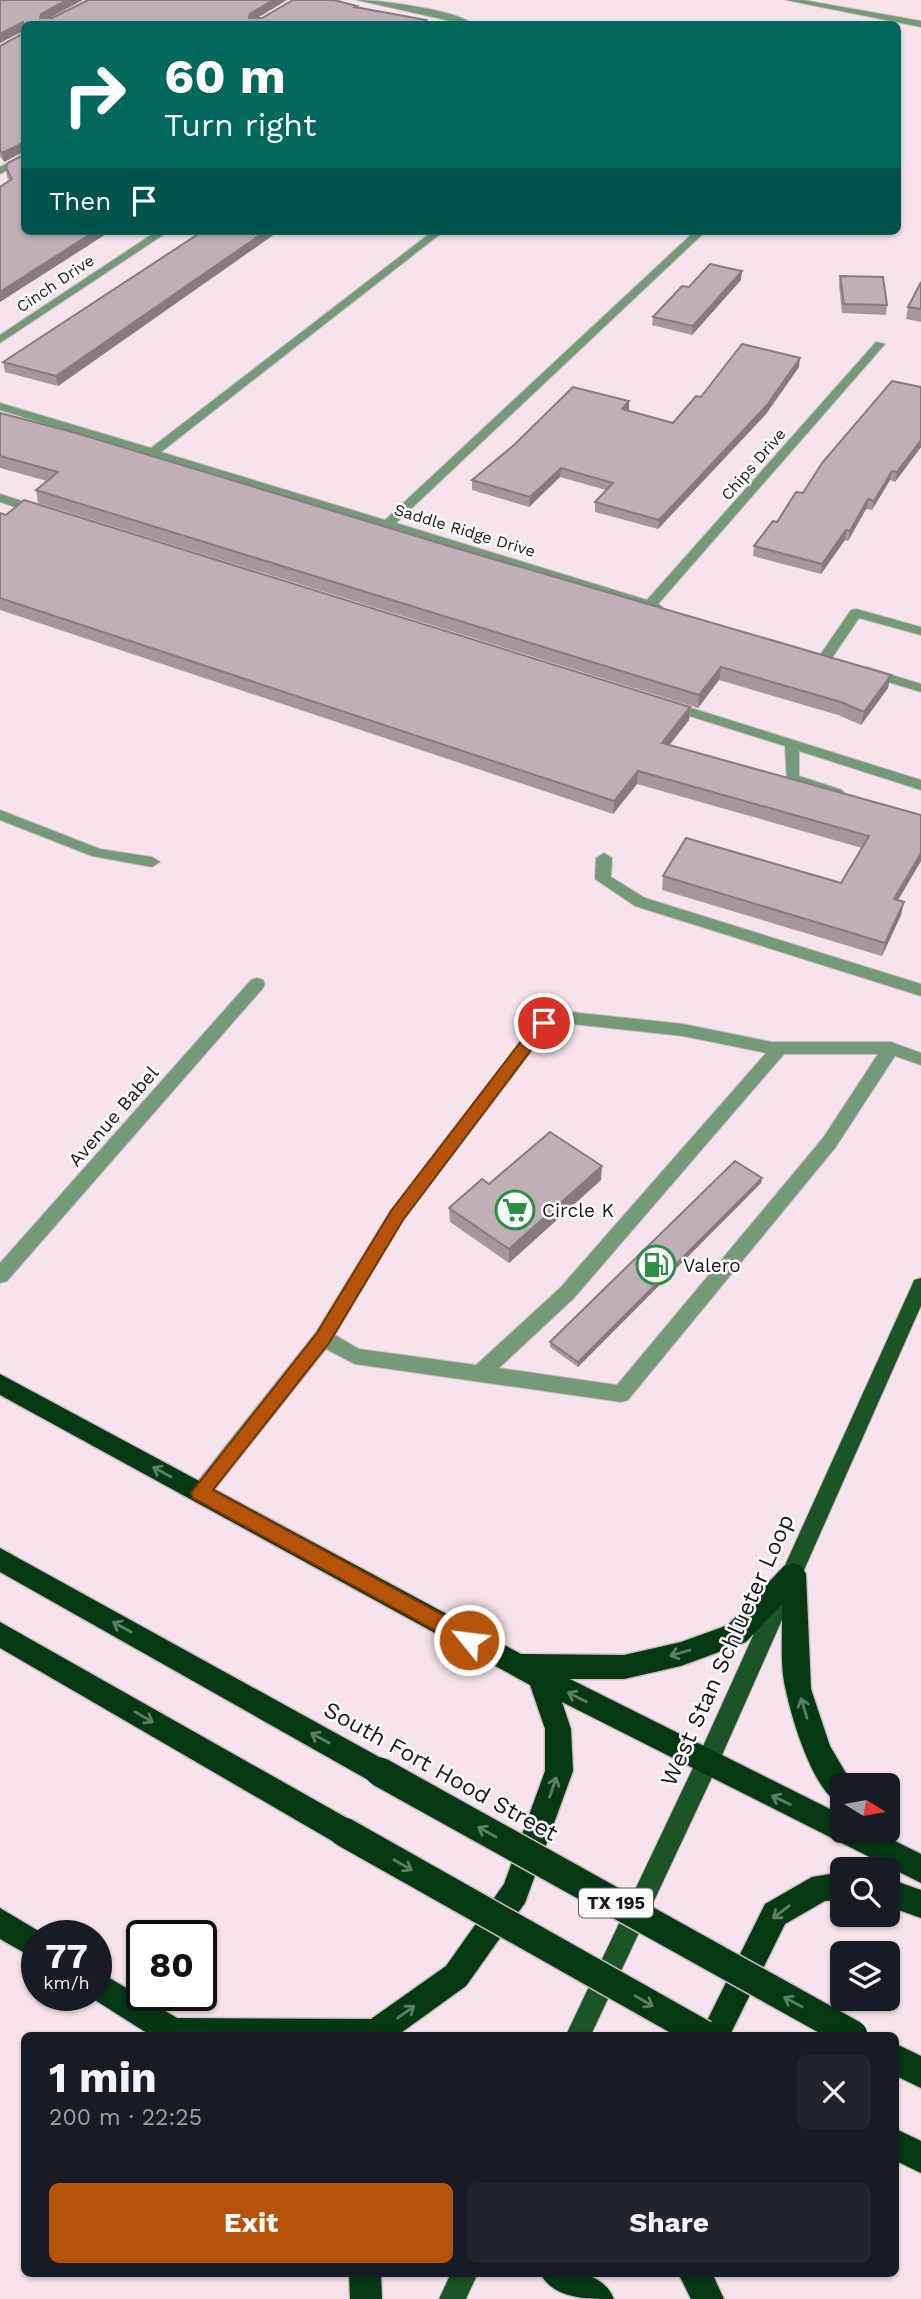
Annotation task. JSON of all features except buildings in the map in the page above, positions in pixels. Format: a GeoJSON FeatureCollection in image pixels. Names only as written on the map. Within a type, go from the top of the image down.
{"type":"FeatureCollection","features":[{"type":"Feature","properties":{"kind":"highway"},"geometry":{"type":"LineString","coordinates":[[0,1384],[530,1672],[830,1824]]}},
{"type":"Feature","properties":{"kind":"highway","name":"South Fort Hood Street"},"geometry":{"type":"LineString","coordinates":[[0,1559],[848,2032]]}},
{"type":"Feature","properties":{"kind":"highway"},"geometry":{"type":"LineString","coordinates":[[530,1672],[624,1667],[681,1654],[737,1634],[793,1574]]}},
{"type":"Feature","properties":{"kind":"highway"},"geometry":{"type":"LineString","coordinates":[[793,1574],[798,1689],[818,1752],[831,1773]]}},
{"type":"Feature","properties":{"kind":"highway"},"geometry":{"type":"LineString","coordinates":[[0,1634],[699,2032]]}},
{"type":"Feature","properties":{"kind":"highway"},"geometry":{"type":"LineString","coordinates":[[378,2032],[456,1976],[515,1893],[559,1771],[558,1729],[530,1672]]}},
{"type":"Feature","properties":{"kind":"highway"},"geometry":{"type":"LineString","coordinates":[[869,1843],[920,1868]]}},
{"type":"Feature","properties":{"kind":"highway"},"geometry":{"type":"LineString","coordinates":[[892,1843],[920,1868]]}},
{"type":"Feature","properties":{"kind":"highway"},"geometry":{"type":"LineString","coordinates":[[716,2032],[775,1914],[821,1887],[830,1887]]}},
{"type":"Feature","properties":{"kind":"highway"},"geometry":{"type":"LineString","coordinates":[[900,1897],[921,1904]]}},
{"type":"Feature","properties":{"kind":"highway"},"geometry":{"type":"LineString","coordinates":[[0,1922],[21,1936]]}},
{"type":"Feature","properties":{"kind":"highway"},"geometry":{"type":"LineString","coordinates":[[112,1994],[172,2032]]}},
{"type":"Feature","properties":{"kind":"highway"},"geometry":{"type":"LineString","coordinates":[[899,2146],[921,2158]]}},
{"type":"Feature","properties":{"kind":"highway"},"geometry":{"type":"LineString","coordinates":[[365,2277],[366,2299]]}},
{"type":"Feature","properties":{"kind":"highway"},"geometry":{"type":"LineString","coordinates":[[562,2277],[598,2299]]}},
{"type":"Feature","properties":{"kind":"highway"},"geometry":{"type":"LineString","coordinates":[[696,2277],[708,2299]]}},
{"type":"Feature","properties":{"kind":"main road","name":"West Stan Schlueter Loop"},"geometry":{"type":"LineString","coordinates":[[579,2032],[707,1763],[921,1285]]}},
{"type":"Feature","properties":{"kind":"main road"},"geometry":{"type":"LineString","coordinates":[[452,2299],[463,2277]]}},
{"type":"Feature","properties":{"kind":"street"},"geometry":{"type":"LineString","coordinates":[[361,0],[464,21]]}},
{"type":"Feature","properties":{"kind":"street"},"geometry":{"type":"LineString","coordinates":[[790,0],[921,24]]}},
{"type":"Feature","properties":{"kind":"street"},"geometry":{"type":"LineString","coordinates":[[0,171],[21,159]]}},
{"type":"Feature","properties":{"kind":"street","name":"Cinch Drive"},"geometry":{"type":"LineString","coordinates":[[0,340],[158,235]]}},
{"type":"Feature","properties":{"kind":"street"},"geometry":{"type":"LineString","coordinates":[[152,453],[434,235]]}},
{"type":"Feature","properties":{"kind":"street"},"geometry":{"type":"LineString","coordinates":[[387,525],[697,235]]}},
{"type":"Feature","properties":{"kind":"street","name":"Chips Drive"},"geometry":{"type":"LineString","coordinates":[[650,605],[880,344]]}},
{"type":"Feature","properties":{"kind":"street","name":"Saddle Ridge Drive"},"geometry":{"type":"LineString","coordinates":[[0,406],[676,613]]}},
{"type":"Feature","properties":{"kind":"street"},"geometry":{"type":"LineString","coordinates":[[0,498],[51,514]]}},
{"type":"Feature","properties":{"kind":"street"},"geometry":{"type":"LineString","coordinates":[[921,631],[856,613],[831,660],[921,688]]}},
{"type":"Feature","properties":{"kind":"street"},"geometry":{"type":"LineString","coordinates":[[651,700],[921,785]]}},
{"type":"Feature","properties":{"kind":"street"},"geometry":{"type":"LineString","coordinates":[[792,744],[792,778],[858,799]]}},
{"type":"Feature","properties":{"kind":"street"},"geometry":{"type":"LineString","coordinates":[[0,815],[97,853],[152,862]]}},
{"type":"Feature","properties":{"kind":"street"},"geometry":{"type":"LineString","coordinates":[[604,858],[603,879],[640,902],[921,990]]}},
{"type":"Feature","properties":{"kind":"street","name":"Avenue Babel"},"geometry":{"type":"LineString","coordinates":[[0,1276],[257,984]]}},
{"type":"Feature","properties":{"kind":"street"},"geometry":{"type":"LineString","coordinates":[[200,1493],[323,1338],[397,1215],[544,1023],[562,1017],[643,1026],[779,1049],[891,1048],[921,1059]]}},
{"type":"Feature","properties":{"kind":"street"},"geometry":{"type":"LineString","coordinates":[[323,1338],[355,1356],[621,1394],[829,1143],[891,1048]]}},
{"type":"Feature","properties":{"kind":"street"},"geometry":{"type":"LineString","coordinates":[[480,1374],[567,1293],[779,1049]]}},
{"type":"Feature","properties":{"kind":"place","name":"Circle K"},"geometry":{"type":"Point","coordinates":[515,1210]}},
{"type":"Feature","properties":{"kind":"place","name":"Valero"},"geometry":{"type":"Point","coordinates":[656,1265]}},
{"type":"Feature","properties":{"kind":"route"},"geometry":{"type":"LineString","coordinates":[[469,1640],[200,1493],[323,1338],[397,1215],[544,1023]]}}]}
